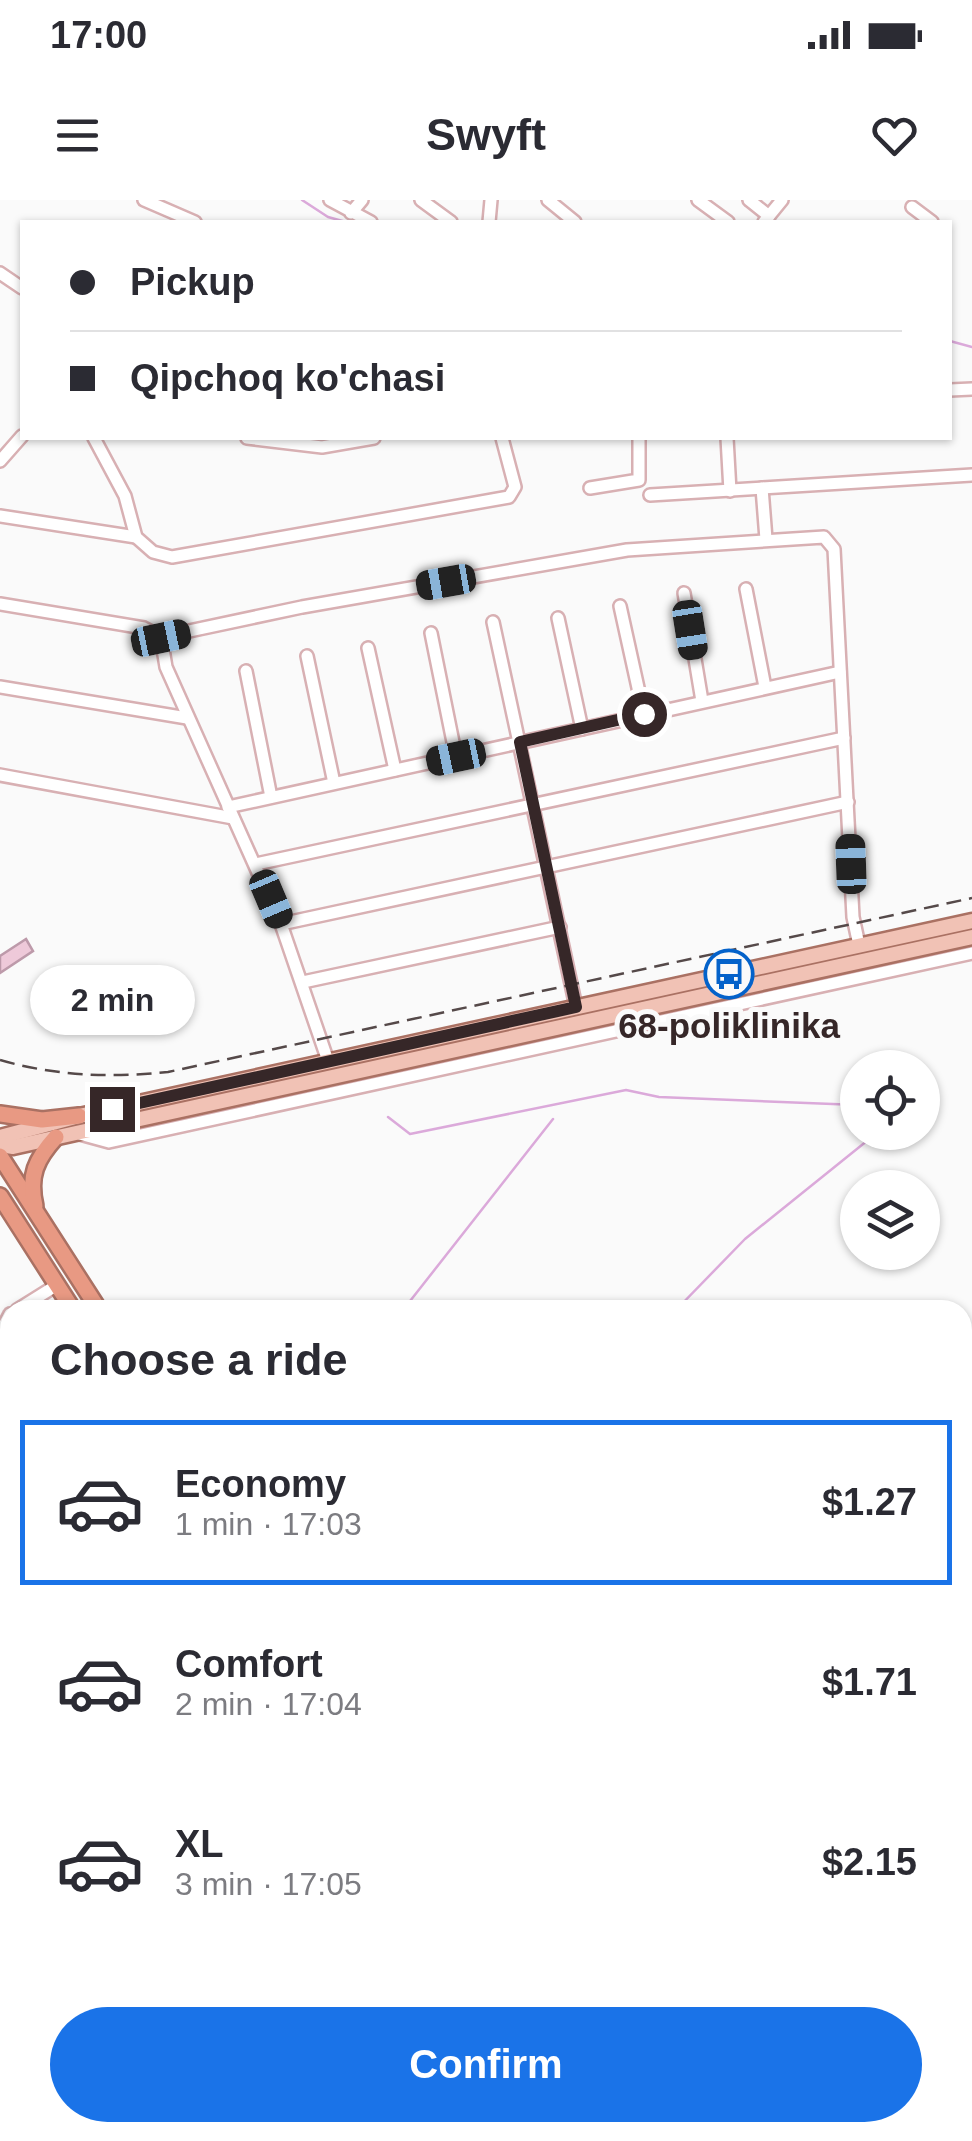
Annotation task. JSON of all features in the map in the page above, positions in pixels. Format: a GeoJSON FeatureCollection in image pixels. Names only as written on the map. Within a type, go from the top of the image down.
{"type":"FeatureCollection","features":[{"type":"Feature","properties":{"kind":"highway"},"geometry":{"type":"LineString","coordinates":[[0,1114],[78,1124]]}},
{"type":"Feature","properties":{"kind":"highway"},"geometry":{"type":"LineString","coordinates":[[38,1215],[32,1174],[39,1157],[56,1137]]}},
{"type":"Feature","properties":{"kind":"highway"},"geometry":{"type":"LineString","coordinates":[[0,1156],[93,1300]]}},
{"type":"Feature","properties":{"kind":"highway"},"geometry":{"type":"LineString","coordinates":[[0,1196],[66,1300]]}},
{"type":"Feature","properties":{"kind":"main road"},"geometry":{"type":"LineString","coordinates":[[315,1073],[328,1062],[972,921]]}},
{"type":"Feature","properties":{"kind":"main road"},"geometry":{"type":"LineString","coordinates":[[0,1137],[972,937]]}},
{"type":"Feature","properties":{"kind":"main road"},"geometry":{"type":"LineString","coordinates":[[0,1145],[56,1137],[78,1124]]}},
{"type":"Feature","properties":{"kind":"street"},"geometry":{"type":"LineString","coordinates":[[144,200],[189,220]]}},
{"type":"Feature","properties":{"kind":"street"},"geometry":{"type":"LineString","coordinates":[[330,200],[367,220]]}},
{"type":"Feature","properties":{"kind":"street"},"geometry":{"type":"LineString","coordinates":[[352,212],[362,200]]}},
{"type":"Feature","properties":{"kind":"street"},"geometry":{"type":"LineString","coordinates":[[422,200],[447,220]]}},
{"type":"Feature","properties":{"kind":"street"},"geometry":{"type":"LineString","coordinates":[[548,200],[573,220]]}},
{"type":"Feature","properties":{"kind":"street"},"geometry":{"type":"LineString","coordinates":[[698,200],[725,220]]}},
{"type":"Feature","properties":{"kind":"street"},"geometry":{"type":"LineString","coordinates":[[748,200],[767,219],[782,200]]}},
{"type":"Feature","properties":{"kind":"street"},"geometry":{"type":"LineString","coordinates":[[911,202],[930,220]]}},
{"type":"Feature","properties":{"kind":"street"},"geometry":{"type":"LineString","coordinates":[[0,460],[20,438]]}},
{"type":"Feature","properties":{"kind":"street"},"geometry":{"type":"LineString","coordinates":[[95,440],[125,496],[136,537]]}},
{"type":"Feature","properties":{"kind":"street"},"geometry":{"type":"LineString","coordinates":[[264,440],[322,447],[362,440]]}},
{"type":"Feature","properties":{"kind":"street"},"geometry":{"type":"LineString","coordinates":[[0,516],[136,537],[153,552],[172,557],[510,497],[515,487],[503,440]]}},
{"type":"Feature","properties":{"kind":"street"},"geometry":{"type":"LineString","coordinates":[[590,488],[639,480],[638,440]]}},
{"type":"Feature","properties":{"kind":"street"},"geometry":{"type":"LineString","coordinates":[[727,440],[730,490]]}},
{"type":"Feature","properties":{"kind":"street"},"geometry":{"type":"LineString","coordinates":[[650,494],[972,475]]}},
{"type":"Feature","properties":{"kind":"street"},"geometry":{"type":"LineString","coordinates":[[762,488],[766,540]]}},
{"type":"Feature","properties":{"kind":"street"},"geometry":{"type":"LineString","coordinates":[[0,604],[144,628],[161,638],[302,607],[628,550],[819,536],[832,544],[853,917],[859,946]]}},
{"type":"Feature","properties":{"kind":"street"},"geometry":{"type":"LineString","coordinates":[[746,588],[766,687]]}},
{"type":"Feature","properties":{"kind":"street"},"geometry":{"type":"LineString","coordinates":[[684,594],[702,702]]}},
{"type":"Feature","properties":{"kind":"street"},"geometry":{"type":"LineString","coordinates":[[620,606],[644,714]]}},
{"type":"Feature","properties":{"kind":"street"},"geometry":{"type":"LineString","coordinates":[[558,618],[582,728]]}},
{"type":"Feature","properties":{"kind":"street"},"geometry":{"type":"LineString","coordinates":[[493,622],[576,1007]]}},
{"type":"Feature","properties":{"kind":"street"},"geometry":{"type":"LineString","coordinates":[[430,633],[456,757]]}},
{"type":"Feature","properties":{"kind":"street"},"geometry":{"type":"LineString","coordinates":[[161,638],[166,667],[187,718],[281,924],[328,1062]]}},
{"type":"Feature","properties":{"kind":"street"},"geometry":{"type":"LineString","coordinates":[[368,648],[395,770]]}},
{"type":"Feature","properties":{"kind":"street"},"geometry":{"type":"LineString","coordinates":[[307,656],[334,784]]}},
{"type":"Feature","properties":{"kind":"street"},"geometry":{"type":"LineString","coordinates":[[246,671],[271,797]]}},
{"type":"Feature","properties":{"kind":"street"},"geometry":{"type":"LineString","coordinates":[[0,775],[231,812],[271,797],[840,672]]}},
{"type":"Feature","properties":{"kind":"street"},"geometry":{"type":"LineString","coordinates":[[0,687],[187,718]]}},
{"type":"Feature","properties":{"kind":"street"},"geometry":{"type":"LineString","coordinates":[[256,864],[844,738]]}},
{"type":"Feature","properties":{"kind":"street"},"geometry":{"type":"LineString","coordinates":[[281,924],[848,802]]}},
{"type":"Feature","properties":{"kind":"street"},"geometry":{"type":"LineString","coordinates":[[303,982],[560,927]]}},
{"type":"Feature","properties":{"kind":"street"},"geometry":{"type":"LineString","coordinates":[[78,1124],[110,1142],[972,954]]}},
{"type":"Feature","properties":{"kind":"street"},"geometry":{"type":"LineString","coordinates":[[34,1300],[57,1286]]}},
{"type":"Feature","properties":{"kind":"building"},"geometry":{"type":"Polygon","coordinates":[[[26,939],[33,951],[0,973],[0,956],[26,939]]]}},
{"type":"Feature","properties":{"kind":"waterway"},"geometry":{"type":"LineString","coordinates":[[302,200],[339,220]]}},
{"type":"Feature","properties":{"kind":"waterway"},"geometry":{"type":"LineString","coordinates":[[952,342],[972,347]]}},
{"type":"Feature","properties":{"kind":"waterway"},"geometry":{"type":"LineString","coordinates":[[388,1117],[410,1134],[626,1090],[659,1097],[840,1104]]}},
{"type":"Feature","properties":{"kind":"waterway"},"geometry":{"type":"LineString","coordinates":[[411,1300],[553,1119]]}},
{"type":"Feature","properties":{"kind":"waterway"},"geometry":{"type":"LineString","coordinates":[[686,1300],[745,1239],[856,1150]]}},
{"type":"Feature","properties":{"kind":"railway"},"geometry":{"type":"LineString","coordinates":[[0,1060],[83,1074],[168,1072],[972,898]]}},
{"type":"Feature","properties":{"kind":"place","name":"68-poliklinika"},"geometry":{"type":"Point","coordinates":[729,974]}},
{"type":"Feature","properties":{"kind":"route"},"geometry":{"type":"LineString","coordinates":[[112,1109],[576,1007],[520,742],[644,714]]}}]}
